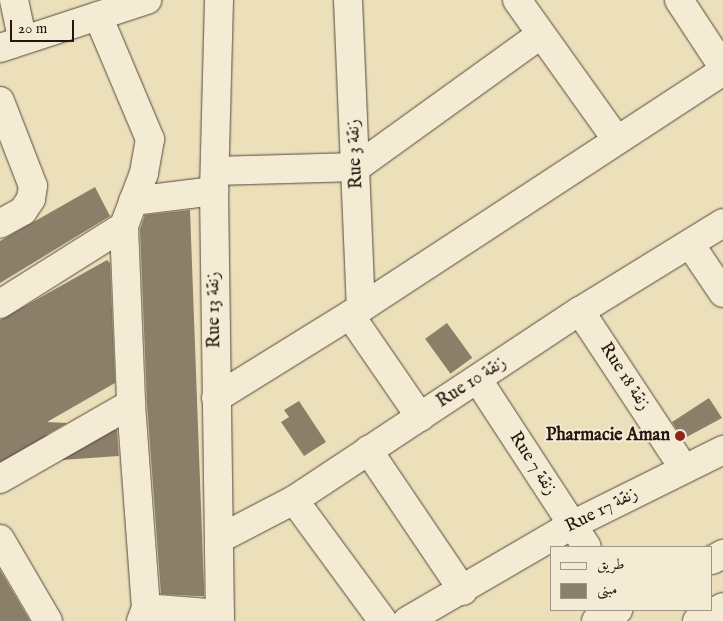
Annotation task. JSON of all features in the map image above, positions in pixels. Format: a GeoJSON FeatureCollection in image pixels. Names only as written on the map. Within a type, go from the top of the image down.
{"type":"FeatureCollection","features":[{"type":"Feature","properties":{"kind":"street"},"geometry":{"type":"LineString","coordinates":[[14,0],[11,44],[147,0]]}},
{"type":"Feature","properties":{"kind":"street","name":"Rue 13 زنقة"},"geometry":{"type":"LineString","coordinates":[[220,0],[215,181],[220,617]]}},
{"type":"Feature","properties":{"kind":"street","name":"Rue 3 زنقة"},"geometry":{"type":"LineString","coordinates":[[348,0],[357,167],[356,311]]}},
{"type":"Feature","properties":{"kind":"street"},"geometry":{"type":"LineString","coordinates":[[517,0],[540,35],[617,140]]}},
{"type":"Feature","properties":{"kind":"street"},"geometry":{"type":"LineString","coordinates":[[679,0],[723,68]]}},
{"type":"Feature","properties":{"kind":"street"},"geometry":{"type":"LineString","coordinates":[[98,16],[150,139],[146,164],[128,214],[131,404],[143,615],[220,617]]}},
{"type":"Feature","properties":{"kind":"street"},"geometry":{"type":"LineString","coordinates":[[0,304],[128,214],[215,181],[357,167],[540,35]]}},
{"type":"Feature","properties":{"kind":"street"},"geometry":{"type":"LineString","coordinates":[[216,398],[356,311],[723,72]]}},
{"type":"Feature","properties":{"kind":"street"},"geometry":{"type":"LineString","coordinates":[[0,102],[33,186],[31,199],[23,211],[0,224]]}},
{"type":"Feature","properties":{"kind":"street","name":"Rue 10 زنقة"},"geometry":{"type":"LineString","coordinates":[[219,539],[294,500],[580,311],[723,222]]}},
{"type":"Feature","properties":{"kind":"street"},"geometry":{"type":"LineString","coordinates":[[690,244],[723,293]]}},
{"type":"Feature","properties":{"kind":"street"},"geometry":{"type":"LineString","coordinates":[[356,311],[420,417]]}},
{"type":"Feature","properties":{"kind":"street","name":"Rue 18 زنقة"},"geometry":{"type":"LineString","coordinates":[[580,311],[684,469]]}},
{"type":"Feature","properties":{"kind":"street","name":"Rue 7 زنقة"},"geometry":{"type":"LineString","coordinates":[[478,380],[579,536]]}},
{"type":"Feature","properties":{"kind":"street"},"geometry":{"type":"LineString","coordinates":[[0,479],[131,404]]}},
{"type":"Feature","properties":{"kind":"street"},"geometry":{"type":"LineString","coordinates":[[368,450],[463,591]]}},
{"type":"Feature","properties":{"kind":"street","name":"Rue 17 زنقة"},"geometry":{"type":"LineString","coordinates":[[558,546],[579,536],[684,469],[723,450]]}},
{"type":"Feature","properties":{"kind":"street"},"geometry":{"type":"LineString","coordinates":[[294,500],[383,621]]}},
{"type":"Feature","properties":{"kind":"street"},"geometry":{"type":"LineString","coordinates":[[0,539],[48,621]]}},
{"type":"Feature","properties":{"kind":"street","name":"Rue 17 زنقة"},"geometry":{"type":"LineString","coordinates":[[406,621],[463,591],[550,550]]}},
{"type":"Feature","properties":{"kind":"street"},"geometry":{"type":"LineString","coordinates":[[697,621],[723,607]]}},
{"type":"Feature","properties":{"kind":"street"},"geometry":{"type":"LineString","coordinates":[[596,621],[616,611]]}},
{"type":"Feature","properties":{"kind":"building"},"geometry":{"type":"Polygon","coordinates":[[[95,187],[110,216],[0,283],[0,241],[95,187]]]}},
{"type":"Feature","properties":{"kind":"building"},"geometry":{"type":"Polygon","coordinates":[[[190,210],[204,596],[161,594],[147,403],[140,229],[145,215],[190,210]]]}},
{"type":"Feature","properties":{"kind":"building"},"geometry":{"type":"Polygon","coordinates":[[[107,260],[110,263],[115,383],[47,422],[67,423],[0,461],[0,320],[107,260]]]}},
{"type":"Feature","properties":{"kind":"building"},"geometry":{"type":"Polygon","coordinates":[[[447,323],[472,358],[450,374],[425,339],[447,323]]]}},
{"type":"Feature","properties":{"kind":"building"},"geometry":{"type":"Polygon","coordinates":[[[709,398],[722,418],[683,439],[672,422],[709,398]]]}},
{"type":"Feature","properties":{"kind":"building"},"geometry":{"type":"Polygon","coordinates":[[[299,401],[326,442],[304,456],[281,422],[289,417],[284,410],[299,401]]]}},
{"type":"Feature","properties":{"kind":"building"},"geometry":{"type":"Polygon","coordinates":[[[117,430],[119,456],[0,464],[0,438],[117,430]]]}},
{"type":"Feature","properties":{"kind":"building"},"geometry":{"type":"Polygon","coordinates":[[[0,570],[30,621],[0,621],[0,570]]]}},
{"type":"Feature","properties":{"kind":"place","name":"Pharmacie Aman"},"geometry":{"type":"Point","coordinates":[680,436]}}]}
